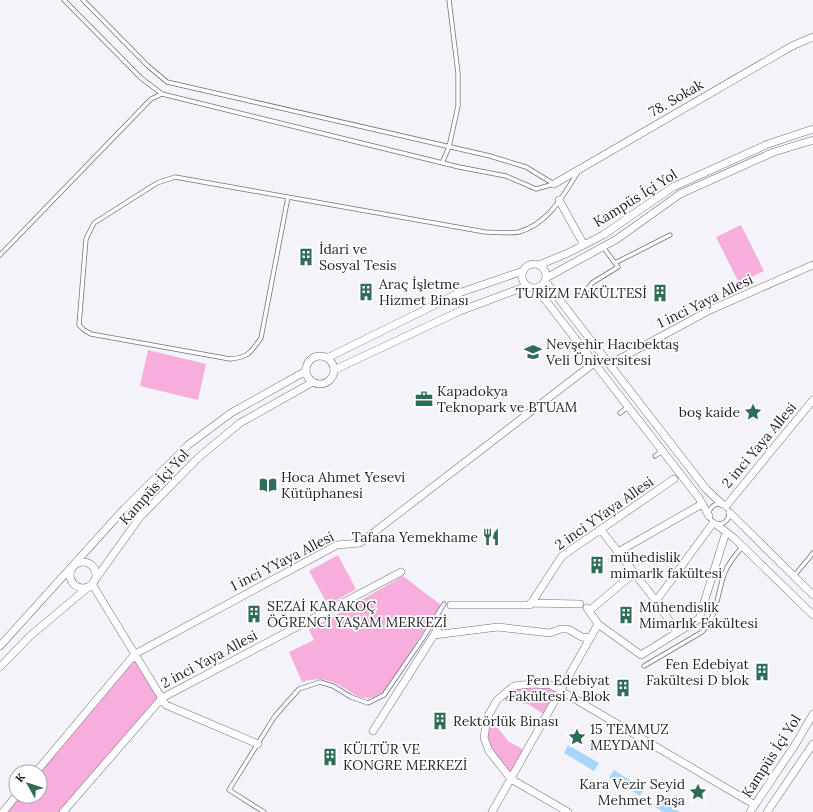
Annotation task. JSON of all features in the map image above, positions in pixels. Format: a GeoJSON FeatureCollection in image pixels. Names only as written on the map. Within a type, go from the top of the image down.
{"type":"FeatureCollection","features":[{"type":"Feature","properties":{"kind":"street","name":"78. Sokak"},"geometry":{"type":"LineString","coordinates":[[554,184],[792,46],[813,37]]}},
{"type":"Feature","properties":{"kind":"street","name":"Kampüs İçi Yol"},"geometry":{"type":"LineString","coordinates":[[539,265],[568,253],[603,235],[673,187],[768,144],[813,130]]}},
{"type":"Feature","properties":{"kind":"street","name":"Kampüs İçi Yol"},"geometry":{"type":"LineString","coordinates":[[545,280],[617,239],[680,194],[774,152],[813,140]]}},
{"type":"Feature","properties":{"kind":"street"},"geometry":{"type":"LineString","coordinates":[[559,200],[584,245]]}},
{"type":"Feature","properties":{"kind":"street"},"geometry":{"type":"LineString","coordinates":[[327,358],[458,293],[523,271],[530,265],[539,265],[545,272],[545,280],[542,285],[536,288],[527,286],[460,311],[334,370]]}},
{"type":"Feature","properties":{"kind":"street","name":"1 inci Yaya Allesi"},"geometry":{"type":"LineString","coordinates":[[610,364],[710,310],[813,265]]}},
{"type":"Feature","properties":{"kind":"street"},"geometry":{"type":"LineString","coordinates":[[523,271],[523,280],[527,286]]}},
{"type":"Feature","properties":{"kind":"street"},"geometry":{"type":"LineString","coordinates":[[545,280],[706,489],[724,505]]}},
{"type":"Feature","properties":{"kind":"street"},"geometry":{"type":"LineString","coordinates":[[536,288],[662,451],[702,504],[709,516]]}},
{"type":"Feature","properties":{"kind":"street"},"geometry":{"type":"LineString","coordinates":[[317,356],[327,358],[331,361],[334,370],[327,382],[318,384],[313,382],[307,375],[306,366],[312,358],[317,356]]}},
{"type":"Feature","properties":{"kind":"street","name":"1 inci YYaya Allesi"},"geometry":{"type":"LineString","coordinates":[[43,764],[135,654],[337,545],[360,542],[594,363]]}},
{"type":"Feature","properties":{"kind":"street","name":"Kampüs İçi Yol"},"geometry":{"type":"LineString","coordinates":[[0,646],[124,509],[188,444],[231,413],[306,371]]}},
{"type":"Feature","properties":{"kind":"street","name":"Kampüs İçi Yol"},"geometry":{"type":"LineString","coordinates":[[0,667],[30,636],[92,584],[140,517],[199,457],[240,423],[313,382]]}},
{"type":"Feature","properties":{"kind":"street","name":"2 inci Yaya Allesi"},"geometry":{"type":"LineString","coordinates":[[724,505],[813,400]]}},
{"type":"Feature","properties":{"kind":"street"},"geometry":{"type":"LineString","coordinates":[[662,451],[672,445]]}},
{"type":"Feature","properties":{"kind":"street","name":"2 inci YYaya Allesi"},"geometry":{"type":"LineString","coordinates":[[531,603],[562,556],[674,479]]}},
{"type":"Feature","properties":{"kind":"street"},"geometry":{"type":"LineString","coordinates":[[618,552],[702,504]]}},
{"type":"Feature","properties":{"kind":"street"},"geometry":{"type":"LineString","coordinates":[[730,513],[813,595]]}},
{"type":"Feature","properties":{"kind":"street"},"geometry":{"type":"LineString","coordinates":[[656,601],[715,524],[743,546],[813,615]]}},
{"type":"Feature","properties":{"kind":"street"},"geometry":{"type":"LineString","coordinates":[[601,530],[656,601],[677,632]]}},
{"type":"Feature","properties":{"kind":"street"},"geometry":{"type":"LineString","coordinates":[[585,607],[598,624],[641,655],[699,619],[726,532]]}},
{"type":"Feature","properties":{"kind":"street"},"geometry":{"type":"LineString","coordinates":[[81,562],[92,566],[96,572],[96,577],[89,587],[81,588],[73,584],[70,576],[71,569],[74,566],[81,562]]}},
{"type":"Feature","properties":{"kind":"street","name":"2 inci Yaya Allesi"},"geometry":{"type":"LineString","coordinates":[[64,812],[162,698],[401,572]]}},
{"type":"Feature","properties":{"kind":"street"},"geometry":{"type":"LineString","coordinates":[[447,605],[530,605],[531,603],[585,607],[634,573]]}},
{"type":"Feature","properties":{"kind":"street"},"geometry":{"type":"LineString","coordinates":[[92,584],[166,705],[258,744]]}},
{"type":"Feature","properties":{"kind":"street"},"geometry":{"type":"LineString","coordinates":[[373,731],[444,618]]}},
{"type":"Feature","properties":{"kind":"street"},"geometry":{"type":"LineString","coordinates":[[492,812],[598,624]]}},
{"type":"Feature","properties":{"kind":"street"},"geometry":{"type":"LineString","coordinates":[[434,635],[498,627],[550,633],[561,629],[568,629],[582,637],[590,638]]}},
{"type":"Feature","properties":{"kind":"street"},"geometry":{"type":"LineString","coordinates":[[568,812],[511,779],[489,751],[484,738],[488,718],[498,700],[514,686],[532,684],[551,685],[755,805]]}},
{"type":"Feature","properties":{"kind":"street","name":"Kampüs İçi Yol"},"geometry":{"type":"LineString","coordinates":[[750,812],[795,745],[813,714]]}},
{"type":"Feature","properties":{"kind":"street","name":"Kampüs İçi Yol"},"geometry":{"type":"LineString","coordinates":[[767,812],[813,744]]}},
{"type":"Feature","properties":{"kind":"street"},"geometry":{"type":"LineString","coordinates":[[3,812],[10,804]]}},
{"type":"Feature","properties":{"kind":"lane"},"geometry":{"type":"LineString","coordinates":[[64,0],[141,78],[162,94],[442,163],[506,176],[536,189],[554,184]]}},
{"type":"Feature","properties":{"kind":"lane"},"geometry":{"type":"LineString","coordinates":[[83,0],[148,66],[167,82],[490,156],[526,167],[554,184]]}},
{"type":"Feature","properties":{"kind":"lane"},"geometry":{"type":"LineString","coordinates":[[442,163],[449,146],[458,106],[458,73],[449,0]]}},
{"type":"Feature","properties":{"kind":"lane"},"geometry":{"type":"LineString","coordinates":[[0,255],[151,98],[162,94]]}},
{"type":"Feature","properties":{"kind":"lane"},"geometry":{"type":"LineString","coordinates":[[288,197],[261,338],[251,352],[246,356],[242,358],[230,359],[91,334],[79,325],[86,239],[94,223],[157,184],[175,177],[288,197],[485,232],[518,232],[539,223],[551,212],[580,169]]}},
{"type":"Feature","properties":{"kind":"lane"},"geometry":{"type":"LineString","coordinates":[[615,263],[670,235]]}},
{"type":"Feature","properties":{"kind":"lane"},"geometry":{"type":"LineString","coordinates":[[588,296],[586,292],[589,286],[599,277],[618,267],[603,247]]}},
{"type":"Feature","properties":{"kind":"lane"},"geometry":{"type":"LineString","coordinates":[[620,413],[628,407]]}},
{"type":"Feature","properties":{"kind":"lane"},"geometry":{"type":"LineString","coordinates":[[655,456],[662,451]]}},
{"type":"Feature","properties":{"kind":"lane"},"geometry":{"type":"LineString","coordinates":[[718,504],[724,505],[730,513],[728,521],[721,525],[715,524],[709,516],[711,508],[718,504]]}},
{"type":"Feature","properties":{"kind":"lane"},"geometry":{"type":"LineString","coordinates":[[644,666],[702,632],[710,624],[725,572],[730,561],[743,546]]}},
{"type":"Feature","properties":{"kind":"lane"},"geometry":{"type":"LineString","coordinates":[[794,576],[813,553]]}},
{"type":"Feature","properties":{"kind":"lane"},"geometry":{"type":"LineString","coordinates":[[264,812],[229,790],[275,716],[299,688],[320,682],[333,686],[351,697],[368,703],[384,695],[447,605]]}},
{"type":"Feature","properties":{"kind":"shaded area"},"geometry":{"type":"Polygon","coordinates":[[[741,225],[764,271],[739,283],[716,237],[741,225]]]}},
{"type":"Feature","properties":{"kind":"shaded area"},"geometry":{"type":"Polygon","coordinates":[[[148,350],[206,364],[198,400],[140,386],[148,350]]]}},
{"type":"Feature","properties":{"kind":"shaded area"},"geometry":{"type":"Polygon","coordinates":[[[338,555],[356,589],[328,605],[309,571],[338,555]]]}},
{"type":"Feature","properties":{"kind":"shaded area"},"geometry":{"type":"Polygon","coordinates":[[[403,576],[441,605],[384,692],[371,698],[362,698],[329,681],[319,679],[302,682],[289,652],[314,640],[309,630],[403,576]]]}},
{"type":"Feature","properties":{"kind":"shaded area"},"geometry":{"type":"Polygon","coordinates":[[[135,654],[162,698],[63,812],[3,812],[10,804],[48,804],[48,764],[46,764],[135,654]]]}},
{"type":"Feature","properties":{"kind":"shaded area"},"geometry":{"type":"Polygon","coordinates":[[[520,687],[546,688],[558,693],[545,713],[542,713],[528,704],[505,701],[505,696],[510,691],[520,687]]]}},
{"type":"Feature","properties":{"kind":"shaded area"},"geometry":{"type":"Polygon","coordinates":[[[494,723],[508,741],[524,751],[513,772],[509,772],[490,745],[488,739],[489,726],[494,723]]]}},
{"type":"Feature","properties":{"kind":"water"},"geometry":{"type":"Polygon","coordinates":[[[568,745],[599,763],[594,771],[564,753],[568,745]]]}},
{"type":"Feature","properties":{"kind":"water"},"geometry":{"type":"Polygon","coordinates":[[[614,770],[644,789],[640,796],[609,778],[614,770]]]}},
{"type":"Feature","properties":{"kind":"water"},"geometry":{"type":"Polygon","coordinates":[[[659,799],[680,812],[663,812],[654,806],[659,799]]]}},
{"type":"Feature","properties":{"kind":"place","name":"İdari ve Sosyal Tesis"},"geometry":{"type":"Point","coordinates":[306,257]}},
{"type":"Feature","properties":{"kind":"place","name":"Araç İşletme Hizmet Binası"},"geometry":{"type":"Point","coordinates":[366,292]}},
{"type":"Feature","properties":{"kind":"place","name":"TURİZM FAKÜLTESİ"},"geometry":{"type":"Point","coordinates":[660,293]}},
{"type":"Feature","properties":{"kind":"place","name":"Nevşehir Hacıbektaş Veli Üniversitesi"},"geometry":{"type":"Point","coordinates":[533,352]}},
{"type":"Feature","properties":{"kind":"place","name":"Kapadokya Teknopark ve BTUAM"},"geometry":{"type":"Point","coordinates":[424,399]}},
{"type":"Feature","properties":{"kind":"place","name":"boş kaide"},"geometry":{"type":"Point","coordinates":[753,412]}},
{"type":"Feature","properties":{"kind":"place","name":"Hoca Ahmet Yesevi Kütüphanesi"},"geometry":{"type":"Point","coordinates":[268,485]}},
{"type":"Feature","properties":{"kind":"place","name":"Tafana Yemekhame"},"geometry":{"type":"Point","coordinates":[491,537]}},
{"type":"Feature","properties":{"kind":"place","name":"mühedislik mimarlk fakültesi"},"geometry":{"type":"Point","coordinates":[597,565]}},
{"type":"Feature","properties":{"kind":"place","name":"SEZAİ KARAKOÇ ÖĞRENCİ YAŞAM MERKEZİ"},"geometry":{"type":"Point","coordinates":[254,614]}},
{"type":"Feature","properties":{"kind":"place","name":"Mühendislik Mimarlık Fakültesi"},"geometry":{"type":"Point","coordinates":[626,615]}},
{"type":"Feature","properties":{"kind":"place","name":"Fen Edebiyat Fakültesi D blok"},"geometry":{"type":"Point","coordinates":[762,672]}},
{"type":"Feature","properties":{"kind":"place","name":"Fen Edebiyat Fakültesi A Blok"},"geometry":{"type":"Point","coordinates":[623,688]}},
{"type":"Feature","properties":{"kind":"place","name":"Rektörlük Binası"},"geometry":{"type":"Point","coordinates":[440,721]}},
{"type":"Feature","properties":{"kind":"place","name":"15 TEMMUZ MEYDANI"},"geometry":{"type":"Point","coordinates":[577,737]}},
{"type":"Feature","properties":{"kind":"place","name":"KÜLTÜR VE KONGRE MERKEZİ"},"geometry":{"type":"Point","coordinates":[330,757]}},
{"type":"Feature","properties":{"kind":"place","name":"Kara Vezir Seyid Mehmet Paşa"},"geometry":{"type":"Point","coordinates":[698,792]}}]}
